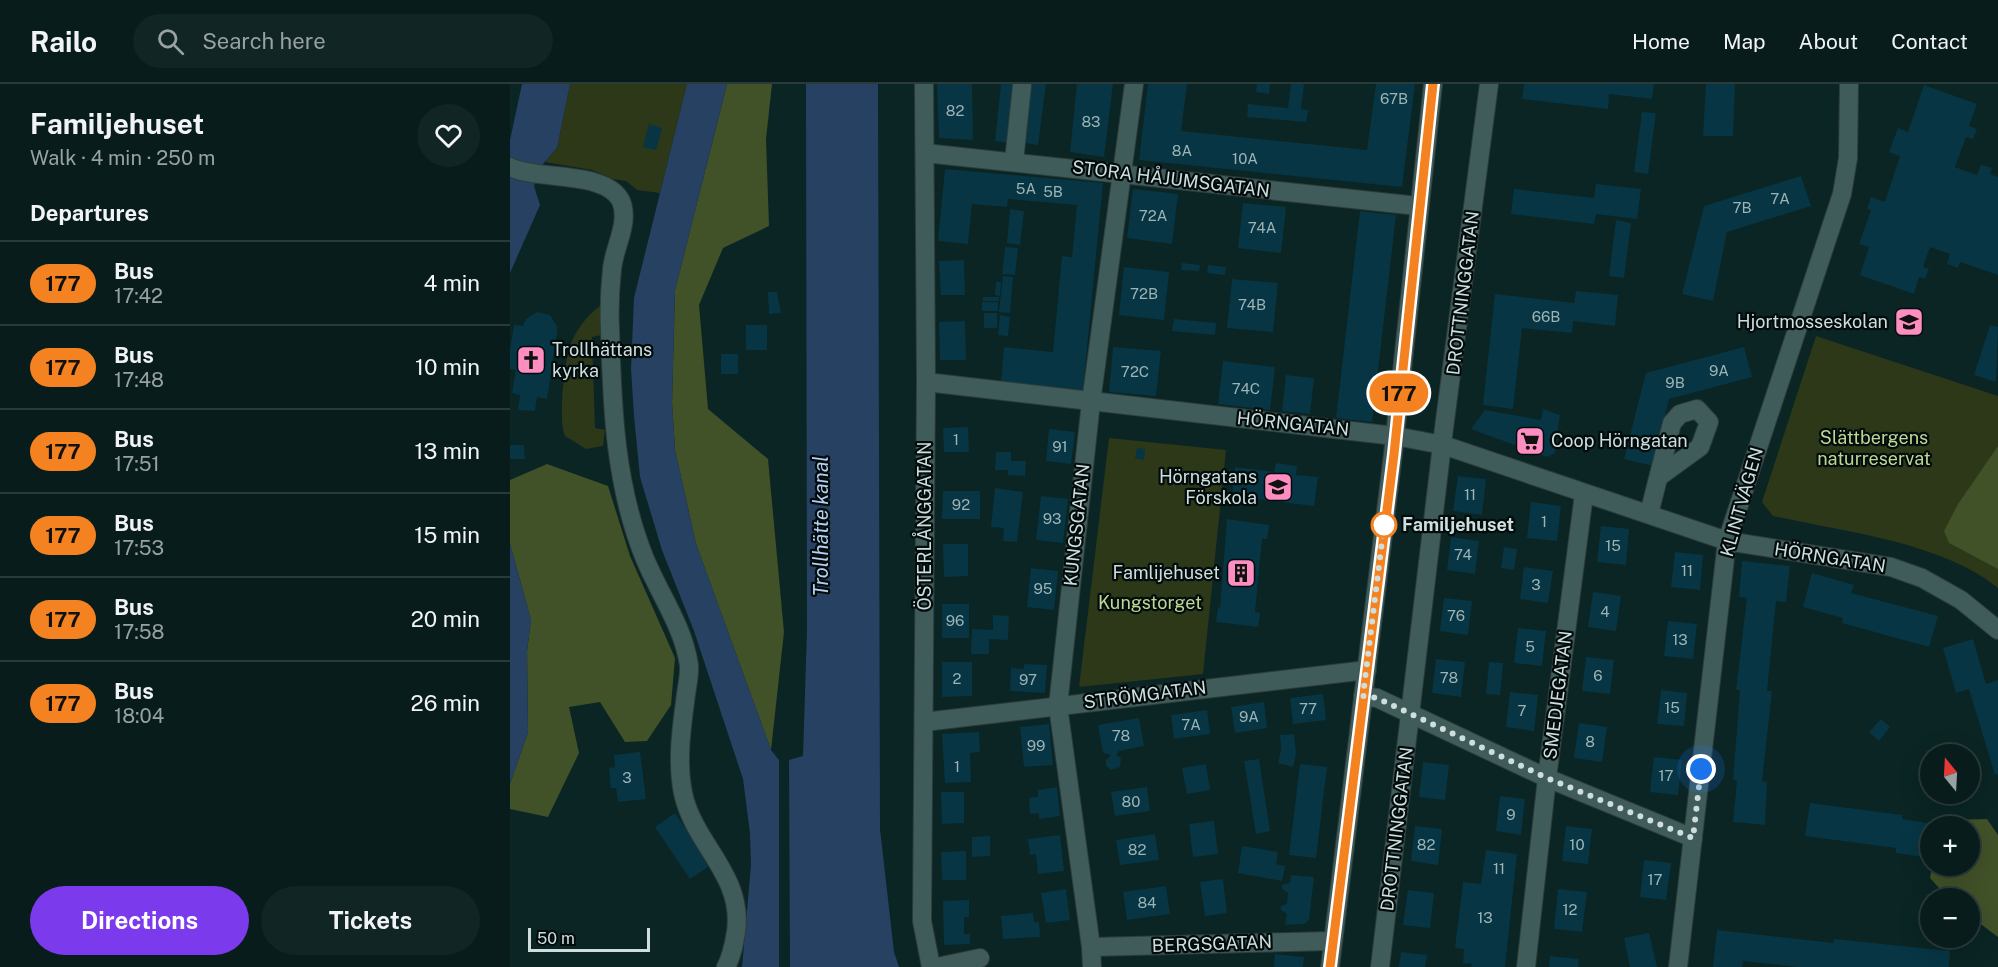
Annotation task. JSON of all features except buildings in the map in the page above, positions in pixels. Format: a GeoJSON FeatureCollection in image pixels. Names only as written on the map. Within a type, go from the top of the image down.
{"type":"FeatureCollection","features":[{"type":"Feature","properties":{"kind":"street","name":"ÖSTERLÅNGGATAN"},"geometry":{"type":"LineString","coordinates":[[924,84],[926,382],[922,921],[931,967]]}},
{"type":"Feature","properties":{"kind":"street","name":"KUNGSGATAN"},"geometry":{"type":"LineString","coordinates":[[1092,967],[1092,947],[1058,706],[1091,402],[1124,172],[1134,84]]}},
{"type":"Feature","properties":{"kind":"street"},"geometry":{"type":"LineString","coordinates":[[1330,967],[1395,436],[1418,206],[1433,84]]}},
{"type":"Feature","properties":{"kind":"street","name":"DROTTNINGGATAN"},"geometry":{"type":"LineString","coordinates":[[1380,967],[1489,84]]}},
{"type":"Feature","properties":{"kind":"street","name":"KLINTVÄGEN"},"geometry":{"type":"LineString","coordinates":[[1678,967],[1727,542],[1842,194],[1848,158],[1849,84]]}},
{"type":"Feature","properties":{"kind":"street"},"geometry":{"type":"LineString","coordinates":[[1014,161],[1022,86]]}},
{"type":"Feature","properties":{"kind":"street","name":"STORA HÅJUMSGATAN"},"geometry":{"type":"LineString","coordinates":[[925,153],[1124,172],[1418,206]]}},
{"type":"Feature","properties":{"kind":"street"},"geometry":{"type":"LineString","coordinates":[[510,167],[598,183],[612,190],[620,200],[623,226],[612,266],[610,293],[614,439],[627,500],[645,558],[682,634],[689,667],[679,751],[683,793],[691,816],[732,888],[737,903],[735,941],[726,967]]}},
{"type":"Feature","properties":{"kind":"street","name":"HÖRNGATAN"},"geometry":{"type":"LineString","coordinates":[[926,382],[1395,436],[1443,445],[1727,542],[1891,567],[1922,578],[1961,600],[1998,630]]}},
{"type":"Feature","properties":{"kind":"street"},"geometry":{"type":"LineString","coordinates":[[1649,514],[1660,476]]}},
{"type":"Feature","properties":{"kind":"street","name":"SMEDJEGATAN"},"geometry":{"type":"LineString","coordinates":[[1526,967],[1547,778],[1584,494]]}},
{"type":"Feature","properties":{"kind":"street","name":"STRÖMGATAN"},"geometry":{"type":"LineString","coordinates":[[924,722],[1367,670]]}},
{"type":"Feature","properties":{"kind":"street"},"geometry":{"type":"LineString","coordinates":[[1363,696],[1377,698],[1547,778],[1693,838]]}},
{"type":"Feature","properties":{"kind":"street","name":"BERGSGATAN"},"geometry":{"type":"LineString","coordinates":[[1092,947],[1332,941]]}},
{"type":"Feature","properties":{"kind":"street"},"geometry":{"type":"LineString","coordinates":[[937,967],[980,958]]}},
{"type":"Feature","properties":{"kind":"green space"},"geometry":{"type":"Polygon","coordinates":[[[570,84],[687,84],[660,193],[637,190],[626,181],[613,179],[592,170],[545,162],[557,148],[570,84]]]}},
{"type":"Feature","properties":{"kind":"green space"},"geometry":{"type":"Polygon","coordinates":[[[727,84],[772,84],[766,139],[769,226],[723,248],[699,305],[708,409],[768,459],[784,632],[771,750],[696,544],[675,450],[672,403],[675,290],[727,84]]]}},
{"type":"Feature","properties":{"kind":"green space"},"geometry":{"type":"Polygon","coordinates":[[[602,305],[602,335],[592,337],[595,428],[605,430],[603,446],[586,449],[565,436],[562,418],[564,378],[570,346],[575,335],[587,318],[602,305]]]}},
{"type":"Feature","properties":{"kind":"green space","name":"Slättbergens naturreservat"},"geometry":{"type":"Polygon","coordinates":[[[1816,336],[1998,396],[1998,588],[1975,572],[1920,549],[1773,516],[1762,502],[1816,336]]]}},
{"type":"Feature","properties":{"kind":"green space","name":"Kungstorget"},"geometry":{"type":"Polygon","coordinates":[[[1109,438],[1226,450],[1203,674],[1079,687],[1109,438]]]}},
{"type":"Feature","properties":{"kind":"green space"},"geometry":{"type":"Polygon","coordinates":[[[1998,446],[1998,569],[1949,543],[1944,531],[1958,504],[1998,446]]]}},
{"type":"Feature","properties":{"kind":"green space"},"geometry":{"type":"Polygon","coordinates":[[[547,464],[608,486],[630,556],[675,658],[671,705],[647,741],[625,742],[600,702],[569,707],[579,753],[548,817],[510,809],[510,784],[528,732],[527,651],[531,620],[510,544],[510,480],[547,464]]]}},
{"type":"Feature","properties":{"kind":"green space"},"geometry":{"type":"Polygon","coordinates":[[[1980,819],[1987,819],[1998,835],[1998,937],[1980,924],[1980,888],[1939,888],[1930,878],[1930,876],[1980,876],[1980,819]]]}},
{"type":"Feature","properties":{"kind":"water"},"geometry":{"type":"Polygon","coordinates":[[[522,84],[570,84],[557,148],[543,164],[534,186],[540,205],[510,273],[510,140],[522,84]]]}},
{"type":"Feature","properties":{"kind":"water"},"geometry":{"type":"Polygon","coordinates":[[[687,84],[727,84],[675,290],[672,403],[675,450],[696,544],[771,750],[779,760],[779,967],[742,967],[751,865],[750,833],[743,779],[694,631],[662,550],[640,477],[631,369],[634,298],[687,84]]]}},
{"type":"Feature","properties":{"kind":"water","name":"Trollhätte kanal"},"geometry":{"type":"Polygon","coordinates":[[[806,84],[878,84],[880,829],[894,952],[899,967],[790,967],[789,760],[803,756],[807,631],[806,84]]]}},
{"type":"Feature","properties":{"kind":"water"},"geometry":{"type":"Polygon","coordinates":[[[510,544],[531,620],[527,651],[528,732],[510,784],[510,544]]]}},
{"type":"Feature","properties":{"kind":"bus line","name":"177"},"geometry":{"type":"LineString","coordinates":[[1330,967],[1394,454],[1418,206],[1433,84]]}},
{"type":"Feature","properties":{"kind":"place","name":"Hjortmosseskolan"},"geometry":{"type":"Point","coordinates":[1909,322]}},
{"type":"Feature","properties":{"kind":"place","name":"Trollhättans kyrka"},"geometry":{"type":"Point","coordinates":[531,360]}},
{"type":"Feature","properties":{"kind":"place","name":"Coop Hörngatan"},"geometry":{"type":"Point","coordinates":[1530,441]}},
{"type":"Feature","properties":{"kind":"place","name":"Hörngatans Förskola"},"geometry":{"type":"Point","coordinates":[1278,487]}},
{"type":"Feature","properties":{"kind":"place","name":"Familjehuset"},"geometry":{"type":"Point","coordinates":[1384,525]}},
{"type":"Feature","properties":{"kind":"place","name":"Famlijehuset"},"geometry":{"type":"Point","coordinates":[1241,573]}},
{"type":"Feature","properties":{"kind":"route"},"geometry":{"type":"LineString","coordinates":[[1384,525],[1363,696],[1377,698],[1547,778],[1693,838],[1701,769]]}}]}
